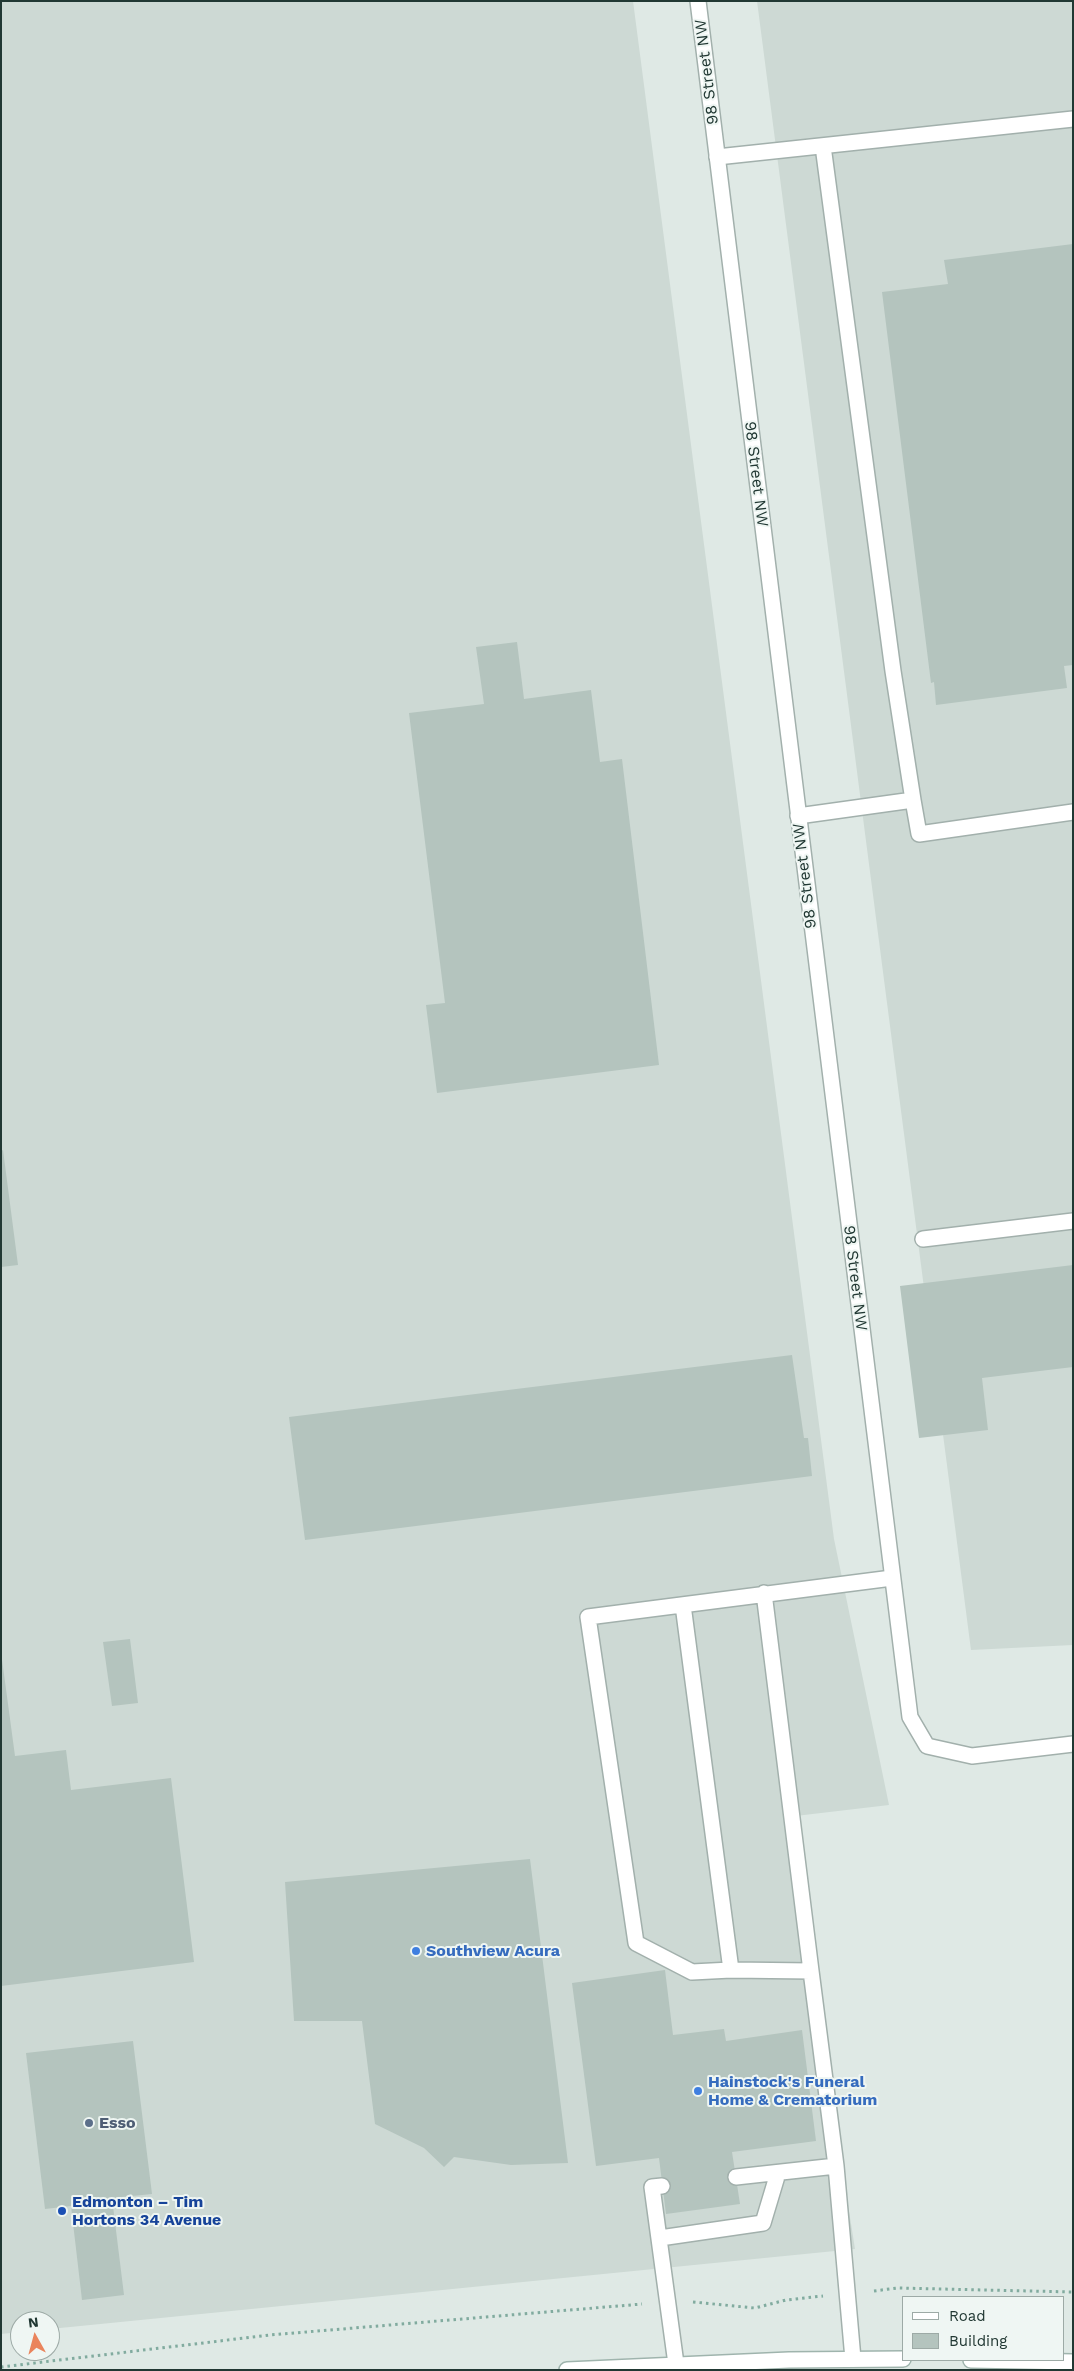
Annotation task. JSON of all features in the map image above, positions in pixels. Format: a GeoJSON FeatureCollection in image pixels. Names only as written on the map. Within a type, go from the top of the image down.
{"type":"FeatureCollection","features":[{"type":"Feature","properties":{"kind":"street","name":"98 Street NW"},"geometry":{"type":"LineString","coordinates":[[698,1],[910,1717],[928,1746],[972,1756],[1073,1744]]}},
{"type":"Feature","properties":{"kind":"street"},"geometry":{"type":"LineString","coordinates":[[717,157],[1073,119]]}},
{"type":"Feature","properties":{"kind":"street"},"geometry":{"type":"LineString","coordinates":[[823,146],[892,671],[919,834],[1073,812]]}},
{"type":"Feature","properties":{"kind":"street"},"geometry":{"type":"LineString","coordinates":[[798,816],[913,800]]}},
{"type":"Feature","properties":{"kind":"street"},"geometry":{"type":"LineString","coordinates":[[923,1239],[1073,1221]]}},
{"type":"Feature","properties":{"kind":"street"},"geometry":{"type":"LineString","coordinates":[[811,1971],[731,1970],[692,1972],[636,1943],[588,1617],[892,1578]]}},
{"type":"Feature","properties":{"kind":"street"},"geometry":{"type":"LineString","coordinates":[[764,1593],[836,2166],[853,2359]]}},
{"type":"Feature","properties":{"kind":"street"},"geometry":{"type":"LineString","coordinates":[[683,1605],[731,1970]]}},
{"type":"Feature","properties":{"kind":"street"},"geometry":{"type":"LineString","coordinates":[[736,2177],[836,2166]]}},
{"type":"Feature","properties":{"kind":"street"},"geometry":{"type":"LineString","coordinates":[[660,2238],[762,2223],[778,2173]]}},
{"type":"Feature","properties":{"kind":"street"},"geometry":{"type":"LineString","coordinates":[[662,2186],[652,2188],[676,2364]]}},
{"type":"Feature","properties":{"kind":"street"},"geometry":{"type":"LineString","coordinates":[[567,2370],[676,2364],[902,2359]]}},
{"type":"Feature","properties":{"kind":"street"},"geometry":{"type":"LineString","coordinates":[[1022,2361],[1073,2362]]}},
{"type":"Feature","properties":{"kind":"path"},"geometry":{"type":"LineString","coordinates":[[872,2292],[897,2288],[1073,2292]]}},
{"type":"Feature","properties":{"kind":"path"},"geometry":{"type":"LineString","coordinates":[[684,2302],[755,2308],[786,2300],[824,2296]]}},
{"type":"Feature","properties":{"kind":"path"},"geometry":{"type":"LineString","coordinates":[[1,2367],[270,2335],[645,2304]]}},
{"type":"Feature","properties":{"kind":"shaded area"},"geometry":{"type":"Polygon","coordinates":[[[1,1],[633,1],[834,1539],[889,1805],[787,1817],[855,2249],[60,2328],[60,2311],[10,2311],[10,2333],[1,2334],[1,1]]]}},
{"type":"Feature","properties":{"kind":"shaded area"},"geometry":{"type":"Polygon","coordinates":[[[757,1],[1073,1],[1073,1645],[971,1650],[757,1]]]}},
{"type":"Feature","properties":{"kind":"building"},"geometry":{"type":"Polygon","coordinates":[[[1073,244],[1073,665],[1064,666],[1067,688],[936,705],[934,682],[931,683],[882,292],[948,284],[944,260],[1073,244]]]}},
{"type":"Feature","properties":{"kind":"building"},"geometry":{"type":"Polygon","coordinates":[[[517,642],[524,699],[591,690],[600,762],[622,759],[659,1065],[437,1093],[426,1005],[445,1003],[409,713],[484,704],[476,647],[517,642]]]}},
{"type":"Feature","properties":{"kind":"building"},"geometry":{"type":"Polygon","coordinates":[[[3,1150],[18,1265],[1,1267],[1,1151],[3,1150]]]}},
{"type":"Feature","properties":{"kind":"building"},"geometry":{"type":"Polygon","coordinates":[[[1073,1265],[1073,1367],[982,1378],[988,1430],[919,1438],[900,1286],[1073,1265]]]}},
{"type":"Feature","properties":{"kind":"building"},"geometry":{"type":"Polygon","coordinates":[[[792,1355],[804,1438],[808,1438],[812,1476],[305,1540],[289,1417],[792,1355]]]}},
{"type":"Feature","properties":{"kind":"building"},"geometry":{"type":"Polygon","coordinates":[[[130,1639],[138,1703],[112,1706],[103,1642],[130,1639]]]}},
{"type":"Feature","properties":{"kind":"building"},"geometry":{"type":"Polygon","coordinates":[[[1,1652],[15,1756],[66,1750],[71,1790],[171,1778],[194,1962],[1,1986],[1,1652]]]}},
{"type":"Feature","properties":{"kind":"building","name":"Southview Acura"},"geometry":{"type":"Polygon","coordinates":[[[530,1859],[568,2163],[511,2165],[454,2157],[444,2167],[424,2148],[375,2124],[362,2021],[294,2021],[285,1882],[530,1859]]]}},
{"type":"Feature","properties":{"kind":"building","name":"Hainstock's Funeral Home & Crematorium"},"geometry":{"type":"Polygon","coordinates":[[[665,1970],[673,2035],[724,2029],[726,2041],[802,2030],[816,2141],[732,2152],[740,2204],[666,2214],[659,2158],[596,2166],[572,1983],[665,1970]]]}},
{"type":"Feature","properties":{"kind":"building","name":"Esso"},"geometry":{"type":"Polygon","coordinates":[[[133,2041],[152,2194],[112,2198],[124,2295],[82,2300],[71,2206],[45,2209],[26,2053],[133,2041]]]}},
{"type":"Feature","properties":{"kind":"place","name":"Southview Acura"},"geometry":{"type":"Point","coordinates":[416,1951]}},
{"type":"Feature","properties":{"kind":"place","name":"Hainstock's Funeral Home & Crematorium"},"geometry":{"type":"Point","coordinates":[698,2091]}},
{"type":"Feature","properties":{"kind":"place","name":"Esso"},"geometry":{"type":"Point","coordinates":[89,2123]}},
{"type":"Feature","properties":{"kind":"place","name":"Edmonton – Tim Hortons 34 Avenue"},"geometry":{"type":"Point","coordinates":[62,2211]}}]}
